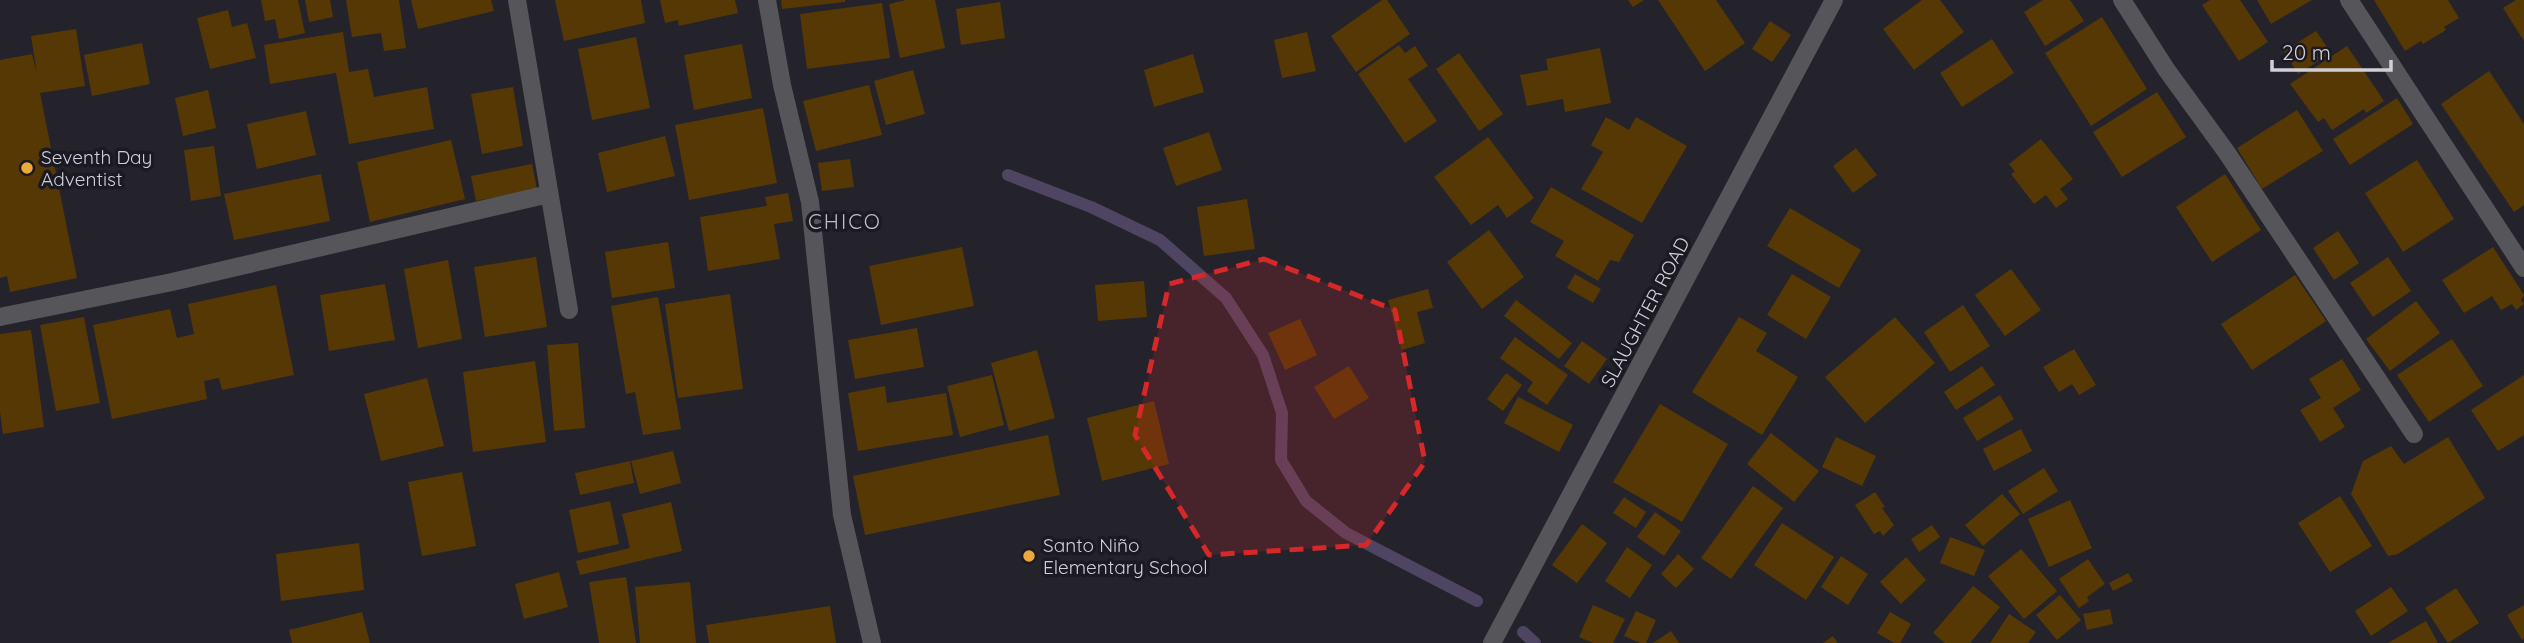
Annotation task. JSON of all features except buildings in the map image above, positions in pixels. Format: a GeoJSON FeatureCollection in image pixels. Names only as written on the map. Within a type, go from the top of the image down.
{"type":"FeatureCollection","features":[{"type":"Feature","properties":{"kind":"street"},"geometry":{"type":"LineString","coordinates":[[517,0],[569,310]]}},
{"type":"Feature","properties":{"kind":"street"},"geometry":{"type":"LineString","coordinates":[[767,0],[782,85],[810,202],[842,515],[872,643]]}},
{"type":"Feature","properties":{"kind":"street","name":"SLAUGHTER ROAD"},"geometry":{"type":"LineString","coordinates":[[1492,643],[1834,0]]}},
{"type":"Feature","properties":{"kind":"street"},"geometry":{"type":"LineString","coordinates":[[2122,0],[2414,434]]}},
{"type":"Feature","properties":{"kind":"street"},"geometry":{"type":"LineString","coordinates":[[2349,0],[2524,268]]}},
{"type":"Feature","properties":{"kind":"street"},"geometry":{"type":"LineString","coordinates":[[0,317],[172,282],[550,194]]}},
{"type":"Feature","properties":{"kind":"highlighted area"},"geometry":{"type":"Polygon","coordinates":[[[1264,259],[1395,310],[1425,462],[1366,545],[1209,555],[1135,435],[1169,284],[1264,259]]]}},
{"type":"Feature","properties":{"kind":"waterway"},"geometry":{"type":"LineString","coordinates":[[1008,175],[1091,207],[1160,240],[1226,298],[1263,355],[1282,413],[1281,460],[1306,501],[1346,533],[1477,601]]}},
{"type":"Feature","properties":{"kind":"waterway"},"geometry":{"type":"LineString","coordinates":[[1523,632],[1535,643]]}},
{"type":"Feature","properties":{"kind":"place","name":"Seventh Day Adventist"},"geometry":{"type":"Point","coordinates":[27,168]}},
{"type":"Feature","properties":{"kind":"place","name":"Santo Niño Elementary School"},"geometry":{"type":"Point","coordinates":[1029,556]}},
{"type":"Feature","properties":{"kind":"district","name":"CHICO"},"geometry":{"type":"Point","coordinates":[845,222]}}]}
